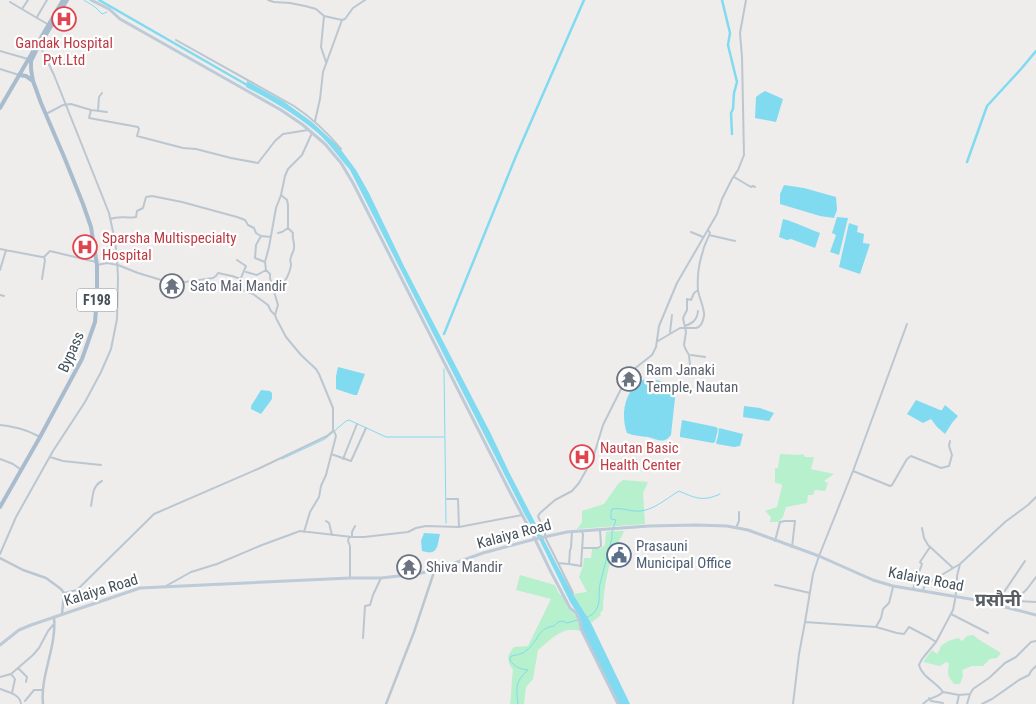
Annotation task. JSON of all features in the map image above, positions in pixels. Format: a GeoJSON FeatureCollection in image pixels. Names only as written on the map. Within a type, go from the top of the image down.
{"type":"FeatureCollection","features":[{"type":"Feature","properties":{"kind":"main road"},"geometry":{"type":"LineString","coordinates":[[40,46],[62,0]]}},
{"type":"Feature","properties":{"kind":"main road"},"geometry":{"type":"LineString","coordinates":[[0,108],[18,75],[67,0]]}},
{"type":"Feature","properties":{"kind":"main road"},"geometry":{"type":"LineString","coordinates":[[91,0],[109,9],[120,19],[281,110],[325,144],[340,163],[353,183],[522,515],[537,539],[550,570],[570,608],[576,613],[581,629],[618,704]]}},
{"type":"Feature","properties":{"kind":"main road","name":"Bypass"},"geometry":{"type":"LineString","coordinates":[[0,507],[82,359],[96,322],[96,263],[88,220],[33,80],[31,65],[40,46]]}},
{"type":"Feature","properties":{"kind":"main road"},"geometry":{"type":"LineString","coordinates":[[18,75],[26,76],[33,80]]}},
{"type":"Feature","properties":{"kind":"main road","name":"Kalaiya Road"},"geometry":{"type":"LineString","coordinates":[[0,645],[20,630],[54,616],[140,588],[381,578],[417,574],[483,553],[572,531],[674,524],[748,530],[893,586],[996,604],[1036,615]]}},
{"type":"Feature","properties":{"kind":"street"},"geometry":{"type":"LineString","coordinates":[[14,4],[16,0]]}},
{"type":"Feature","properties":{"kind":"street"},"geometry":{"type":"LineString","coordinates":[[22,10],[28,0]]}},
{"type":"Feature","properties":{"kind":"street"},"geometry":{"type":"LineString","coordinates":[[36,18],[47,0]]}},
{"type":"Feature","properties":{"kind":"street"},"geometry":{"type":"LineString","coordinates":[[268,0],[305,6],[316,9],[324,16],[342,20]]}},
{"type":"Feature","properties":{"kind":"street"},"geometry":{"type":"LineString","coordinates":[[315,123],[323,72],[342,20],[345,19],[353,8],[365,0]]}},
{"type":"Feature","properties":{"kind":"street"},"geometry":{"type":"LineString","coordinates":[[573,593],[545,537],[538,516],[540,512],[555,500],[572,491],[579,483],[593,458],[603,426],[626,377],[649,358],[656,347],[659,326],[671,294],[717,214],[722,199],[738,170],[744,155],[740,33],[746,0]]}},
{"type":"Feature","properties":{"kind":"street"},"geometry":{"type":"LineString","coordinates":[[10,2],[50,25]]}},
{"type":"Feature","properties":{"kind":"street"},"geometry":{"type":"LineString","coordinates":[[324,16],[321,47],[326,62]]}},
{"type":"Feature","properties":{"kind":"street"},"geometry":{"type":"LineString","coordinates":[[176,40],[294,106],[311,118],[341,149]]}},
{"type":"Feature","properties":{"kind":"street"},"geometry":{"type":"LineString","coordinates":[[40,46],[54,75],[110,219],[118,265],[117,319],[111,349],[101,372],[16,517],[0,556],[23,570],[46,578],[58,586],[64,593],[62,614]]}},
{"type":"Feature","properties":{"kind":"street"},"geometry":{"type":"LineString","coordinates":[[0,51],[28,59]]}},
{"type":"Feature","properties":{"kind":"street"},"geometry":{"type":"LineString","coordinates":[[0,69],[18,75]]}},
{"type":"Feature","properties":{"kind":"street"},"geometry":{"type":"LineString","coordinates":[[98,111],[99,97],[102,93]]}},
{"type":"Feature","properties":{"kind":"street"},"geometry":{"type":"LineString","coordinates":[[46,114],[63,105],[71,104],[106,112]]}},
{"type":"Feature","properties":{"kind":"street"},"geometry":{"type":"LineString","coordinates":[[91,110],[89,118],[138,127],[137,136],[183,148],[196,149],[258,163],[283,134],[308,129]]}},
{"type":"Feature","properties":{"kind":"street"},"geometry":{"type":"LineString","coordinates":[[275,315],[278,305],[265,262],[276,208],[285,176],[288,169],[302,155],[312,133]]}},
{"type":"Feature","properties":{"kind":"street"},"geometry":{"type":"LineString","coordinates":[[734,177],[750,187],[755,186]]}},
{"type":"Feature","properties":{"kind":"street"},"geometry":{"type":"LineString","coordinates":[[274,292],[282,286],[290,267],[290,260],[294,249],[293,233],[288,228],[287,200],[281,195]]}},
{"type":"Feature","properties":{"kind":"street"},"geometry":{"type":"LineString","coordinates":[[110,219],[122,216],[136,217],[138,211],[143,208],[145,198],[152,196],[237,217],[245,220],[248,225],[254,228],[256,234],[271,237]]}},
{"type":"Feature","properties":{"kind":"street"},"geometry":{"type":"LineString","coordinates":[[278,233],[288,228]]}},
{"type":"Feature","properties":{"kind":"street"},"geometry":{"type":"LineString","coordinates":[[684,327],[698,328],[704,317],[698,290],[701,258],[710,233],[708,230]]}},
{"type":"Feature","properties":{"kind":"street"},"geometry":{"type":"LineString","coordinates":[[691,232],[703,237]]}},
{"type":"Feature","properties":{"kind":"street"},"geometry":{"type":"LineString","coordinates":[[709,235],[735,241]]}},
{"type":"Feature","properties":{"kind":"street"},"geometry":{"type":"LineString","coordinates":[[261,236],[256,245],[255,258],[265,262]]}},
{"type":"Feature","properties":{"kind":"street"},"geometry":{"type":"LineString","coordinates":[[0,249],[44,257]]}},
{"type":"Feature","properties":{"kind":"street"},"geometry":{"type":"LineString","coordinates":[[0,270],[6,250]]}},
{"type":"Feature","properties":{"kind":"street"},"geometry":{"type":"LineString","coordinates":[[44,257],[50,251],[96,263],[118,265],[168,282],[178,283],[213,278],[218,273],[241,279]]}},
{"type":"Feature","properties":{"kind":"street"},"geometry":{"type":"LineString","coordinates":[[42,279],[44,257]]}},
{"type":"Feature","properties":{"kind":"street"},"geometry":{"type":"LineString","coordinates":[[236,260],[246,266],[238,286],[268,305],[286,337],[316,369],[333,408],[334,432],[336,436],[319,497],[310,512],[304,532]]}},
{"type":"Feature","properties":{"kind":"street"},"geometry":{"type":"LineString","coordinates":[[245,271],[257,275],[266,270]]}},
{"type":"Feature","properties":{"kind":"street"},"geometry":{"type":"LineString","coordinates":[[690,365],[689,355],[684,345],[686,336],[683,318],[687,310],[687,299],[691,300],[694,293],[698,290]]}},
{"type":"Feature","properties":{"kind":"street"},"geometry":{"type":"LineString","coordinates":[[0,295],[4,296]]}},
{"type":"Feature","properties":{"kind":"street"},"geometry":{"type":"LineString","coordinates":[[658,341],[694,321],[698,311]]}},
{"type":"Feature","properties":{"kind":"street"},"geometry":{"type":"LineString","coordinates":[[670,333],[672,315]]}},
{"type":"Feature","properties":{"kind":"street"},"geometry":{"type":"LineString","coordinates":[[794,704],[799,654],[813,574],[907,324]]}},
{"type":"Feature","properties":{"kind":"street"},"geometry":{"type":"LineString","coordinates":[[689,355],[705,357]]}},
{"type":"Feature","properties":{"kind":"street"},"geometry":{"type":"LineString","coordinates":[[343,459],[356,424]]}},
{"type":"Feature","properties":{"kind":"street"},"geometry":{"type":"LineString","coordinates":[[0,425],[21,428],[40,437]]}},
{"type":"Feature","properties":{"kind":"street"},"geometry":{"type":"LineString","coordinates":[[330,454],[351,461],[366,428]]}},
{"type":"Feature","properties":{"kind":"street"},"geometry":{"type":"LineString","coordinates":[[64,593],[77,590],[154,514],[268,464],[334,432]]}},
{"type":"Feature","properties":{"kind":"street"},"geometry":{"type":"LineString","coordinates":[[853,471],[890,486],[909,457],[915,456],[941,468],[949,466],[952,455],[949,446],[950,441]]}},
{"type":"Feature","properties":{"kind":"street"},"geometry":{"type":"LineString","coordinates":[[50,457],[63,461],[101,465]]}},
{"type":"Feature","properties":{"kind":"street"},"geometry":{"type":"LineString","coordinates":[[0,459],[13,464],[21,470]]}},
{"type":"Feature","properties":{"kind":"street"},"geometry":{"type":"LineString","coordinates":[[92,506],[94,487],[102,481]]}},
{"type":"Feature","properties":{"kind":"street"},"geometry":{"type":"LineString","coordinates":[[0,495],[5,498]]}},
{"type":"Feature","properties":{"kind":"street"},"geometry":{"type":"LineString","coordinates":[[923,591],[928,583],[960,564],[1005,522],[1036,497]]}},
{"type":"Feature","properties":{"kind":"street"},"geometry":{"type":"LineString","coordinates":[[447,499],[458,499],[459,527]]}},
{"type":"Feature","properties":{"kind":"street"},"geometry":{"type":"LineString","coordinates":[[736,528],[739,521],[739,512]]}},
{"type":"Feature","properties":{"kind":"street"},"geometry":{"type":"LineString","coordinates":[[164,587],[191,572],[217,564],[296,532],[351,537],[373,536],[408,532],[426,526],[459,527],[522,515]]}},
{"type":"Feature","properties":{"kind":"street"},"geometry":{"type":"LineString","coordinates":[[326,521],[329,522],[332,535]]}},
{"type":"Feature","properties":{"kind":"street"},"geometry":{"type":"LineString","coordinates":[[775,540],[780,522],[795,521],[792,546]]}},
{"type":"Feature","properties":{"kind":"street"},"geometry":{"type":"LineString","coordinates":[[350,578],[350,546],[348,541],[355,526]]}},
{"type":"Feature","properties":{"kind":"street"},"geometry":{"type":"LineString","coordinates":[[922,528],[924,538],[930,547],[953,568]]}},
{"type":"Feature","properties":{"kind":"street"},"geometry":{"type":"LineString","coordinates":[[582,548],[598,548],[600,546],[600,530]]}},
{"type":"Feature","properties":{"kind":"street"},"geometry":{"type":"LineString","coordinates":[[569,564],[572,531]]}},
{"type":"Feature","properties":{"kind":"street"},"geometry":{"type":"LineString","coordinates":[[558,563],[581,566],[582,531]]}},
{"type":"Feature","properties":{"kind":"street"},"geometry":{"type":"LineString","coordinates":[[913,590],[922,564],[920,562],[930,547]]}},
{"type":"Feature","properties":{"kind":"street"},"geometry":{"type":"LineString","coordinates":[[996,604],[1024,561]]}},
{"type":"Feature","properties":{"kind":"street"},"geometry":{"type":"LineString","coordinates":[[960,564],[956,596],[951,614],[936,642],[919,665],[921,672],[943,692],[959,695],[970,694]]}},
{"type":"Feature","properties":{"kind":"street"},"geometry":{"type":"LineString","coordinates":[[386,704],[414,632],[435,569]]}},
{"type":"Feature","properties":{"kind":"street"},"geometry":{"type":"LineString","coordinates":[[1012,608],[1013,602],[1028,588],[1036,577]]}},
{"type":"Feature","properties":{"kind":"street"},"geometry":{"type":"LineString","coordinates":[[362,638],[365,606],[370,605],[381,578]]}},
{"type":"Feature","properties":{"kind":"street"},"geometry":{"type":"LineString","coordinates":[[775,585],[810,594]]}},
{"type":"Feature","properties":{"kind":"street"},"geometry":{"type":"LineString","coordinates":[[876,628],[883,609],[889,602],[893,586]]}},
{"type":"Feature","properties":{"kind":"street"},"geometry":{"type":"LineString","coordinates":[[1015,601],[1036,602]]}},
{"type":"Feature","properties":{"kind":"street"},"geometry":{"type":"LineString","coordinates":[[951,614],[988,634]]}},
{"type":"Feature","properties":{"kind":"street"},"geometry":{"type":"LineString","coordinates":[[43,704],[42,690],[50,659],[54,616]]}},
{"type":"Feature","properties":{"kind":"street"},"geometry":{"type":"LineString","coordinates":[[805,622],[876,628],[904,634],[909,627],[936,642]]}},
{"type":"Feature","properties":{"kind":"street"},"geometry":{"type":"LineString","coordinates":[[0,678],[11,674],[33,655],[54,624]]}},
{"type":"Feature","properties":{"kind":"street"},"geometry":{"type":"LineString","coordinates":[[967,704],[973,689],[989,678],[1005,663],[1016,657],[1031,642],[1036,641]]}},
{"type":"Feature","properties":{"kind":"street"},"geometry":{"type":"LineString","coordinates":[[982,704],[1029,675],[1036,666]]}},
{"type":"Feature","properties":{"kind":"street"},"geometry":{"type":"LineString","coordinates":[[18,667],[27,677],[26,682]]}},
{"type":"Feature","properties":{"kind":"street"},"geometry":{"type":"LineString","coordinates":[[11,674],[15,679],[12,693]]}},
{"type":"Feature","properties":{"kind":"street"},"geometry":{"type":"LineString","coordinates":[[0,689],[20,698],[21,704]]}},
{"type":"Feature","properties":{"kind":"street"},"geometry":{"type":"LineString","coordinates":[[26,702],[34,690],[42,690]]}},
{"type":"Feature","properties":{"kind":"street"},"geometry":{"type":"LineString","coordinates":[[923,704],[929,698],[940,695],[943,692]]}},
{"type":"Feature","properties":{"kind":"street"},"geometry":{"type":"LineString","coordinates":[[957,704],[959,695]]}},
{"type":"Feature","properties":{"kind":"street"},"geometry":{"type":"LineString","coordinates":[[929,698],[943,703]]}},
{"type":"Feature","properties":{"kind":"green space"},"geometry":{"type":"Polygon","coordinates":[[[780,454],[803,454],[805,457],[814,457],[811,469],[834,474],[824,481],[828,483],[825,491],[815,490],[813,495],[808,495],[807,503],[786,507],[783,517],[778,522],[770,522],[771,517],[765,511],[777,507],[782,486],[775,483],[775,468],[778,468],[780,454]]]}},
{"type":"Feature","properties":{"kind":"green space"},"geometry":{"type":"Polygon","coordinates":[[[623,480],[648,482],[643,493],[645,524],[577,529],[582,522],[582,511],[604,504],[623,480]]]}},
{"type":"Feature","properties":{"kind":"green space"},"geometry":{"type":"Polygon","coordinates":[[[624,531],[610,563],[603,610],[600,613],[601,615],[591,623],[573,594],[587,592],[579,577],[584,558],[591,558],[592,549],[600,549],[605,545],[606,532],[624,531]]]}},
{"type":"Feature","properties":{"kind":"green space"},"geometry":{"type":"Polygon","coordinates":[[[520,575],[555,585],[568,608],[579,621],[580,631],[568,630],[557,634],[538,650],[533,679],[526,687],[524,704],[510,704],[513,670],[508,661],[510,653],[514,647],[528,646],[551,599],[516,590],[520,575]]]}},
{"type":"Feature","properties":{"kind":"green space"},"geometry":{"type":"Polygon","coordinates":[[[973,635],[1001,653],[997,658],[990,659],[983,666],[972,666],[962,670],[963,676],[960,684],[954,684],[950,678],[948,674],[949,663],[946,662],[940,666],[923,662],[932,650],[937,654],[941,646],[948,641],[958,638],[962,641],[967,636],[973,635]]]}},
{"type":"Feature","properties":{"kind":"water"},"geometry":{"type":"Polygon","coordinates":[[[247,81],[283,101],[312,122],[339,147],[356,170],[558,567],[591,623],[630,704],[619,704],[582,629],[579,616],[525,515],[350,170],[318,133],[289,111],[246,87],[247,81]]]}},
{"type":"Feature","properties":{"kind":"water"},"geometry":{"type":"Polygon","coordinates":[[[765,91],[783,99],[776,122],[755,118],[756,97],[765,91]]]}},
{"type":"Feature","properties":{"kind":"water"},"geometry":{"type":"Polygon","coordinates":[[[784,185],[804,188],[836,197],[837,210],[834,218],[820,216],[780,204],[780,194],[784,185]]]}},
{"type":"Feature","properties":{"kind":"water"},"geometry":{"type":"Polygon","coordinates":[[[837,217],[848,218],[839,255],[830,252],[836,235],[832,233],[837,217]]]}},
{"type":"Feature","properties":{"kind":"water"},"geometry":{"type":"Polygon","coordinates":[[[783,219],[820,233],[815,248],[791,239],[787,240],[779,237],[783,219]]]}},
{"type":"Feature","properties":{"kind":"water"},"geometry":{"type":"Polygon","coordinates":[[[849,223],[858,226],[857,232],[864,234],[863,243],[870,244],[860,274],[839,267],[849,223]]]}},
{"type":"Feature","properties":{"kind":"water"},"geometry":{"type":"Polygon","coordinates":[[[338,367],[365,374],[357,395],[336,389],[338,367]]]}},
{"type":"Feature","properties":{"kind":"water"},"geometry":{"type":"Polygon","coordinates":[[[645,379],[662,381],[676,389],[671,435],[665,440],[627,433],[624,418],[626,402],[633,388],[645,379]]]}},
{"type":"Feature","properties":{"kind":"water"},"geometry":{"type":"Polygon","coordinates":[[[261,390],[270,391],[272,399],[261,414],[251,409],[251,406],[261,390]]]}},
{"type":"Feature","properties":{"kind":"water"},"geometry":{"type":"Polygon","coordinates":[[[916,400],[940,410],[945,405],[958,416],[945,434],[931,419],[923,423],[907,414],[916,400]]]}},
{"type":"Feature","properties":{"kind":"water"},"geometry":{"type":"Polygon","coordinates":[[[744,406],[760,408],[774,413],[769,421],[743,417],[744,406]]]}},
{"type":"Feature","properties":{"kind":"water"},"geometry":{"type":"Polygon","coordinates":[[[682,420],[716,427],[718,429],[715,442],[680,437],[682,420]]]}},
{"type":"Feature","properties":{"kind":"water"},"geometry":{"type":"Polygon","coordinates":[[[719,428],[743,434],[740,446],[734,447],[717,444],[719,428]]]}},
{"type":"Feature","properties":{"kind":"water"},"geometry":{"type":"Polygon","coordinates":[[[424,533],[440,534],[434,551],[422,551],[421,541],[424,533]]]}},
{"type":"Feature","properties":{"kind":"waterway"},"geometry":{"type":"LineString","coordinates":[[84,0],[102,14],[107,12]]}},
{"type":"Feature","properties":{"kind":"waterway"},"geometry":{"type":"LineString","coordinates":[[99,0],[247,85]]}},
{"type":"Feature","properties":{"kind":"waterway"},"geometry":{"type":"LineString","coordinates":[[444,334],[516,156],[584,0]]}},
{"type":"Feature","properties":{"kind":"waterway"},"geometry":{"type":"LineString","coordinates":[[722,0],[730,33],[728,45],[737,82],[731,113],[732,134]]}},
{"type":"Feature","properties":{"kind":"waterway"},"geometry":{"type":"LineString","coordinates":[[967,162],[987,106],[1036,51]]}},
{"type":"Feature","properties":{"kind":"waterway"},"geometry":{"type":"LineString","coordinates":[[444,369],[446,523]]}},
{"type":"Feature","properties":{"kind":"waterway"},"geometry":{"type":"LineString","coordinates":[[282,459],[325,439],[349,420],[386,437],[444,437]]}},
{"type":"Feature","properties":{"kind":"waterway"},"geometry":{"type":"LineString","coordinates":[[587,617],[594,613],[598,607],[600,584],[616,520],[611,519],[612,509],[645,510],[679,491],[699,498],[709,498],[720,494]]}},
{"type":"Feature","properties":{"kind":"waterway"},"geometry":{"type":"LineString","coordinates":[[518,704],[517,685],[528,670],[513,664],[510,660],[511,656],[525,651],[544,629],[554,626],[558,622],[567,623],[578,620]]}},
{"type":"Feature","properties":{"kind":"place","name":"Gandak Hospital Pvt.Ltd"},"geometry":{"type":"Point","coordinates":[64,19]}},
{"type":"Feature","properties":{"kind":"place","name":"Sparsha Multispecialty Hospital"},"geometry":{"type":"Point","coordinates":[85,247]}},
{"type":"Feature","properties":{"kind":"place","name":"Sato Mai Mandir"},"geometry":{"type":"Point","coordinates":[172,286]}},
{"type":"Feature","properties":{"kind":"place","name":"Ram Janaki Temple, Nautan"},"geometry":{"type":"Point","coordinates":[629,379]}},
{"type":"Feature","properties":{"kind":"place","name":"Nautan Basic Health Center"},"geometry":{"type":"Point","coordinates":[582,457]}},
{"type":"Feature","properties":{"kind":"place","name":"Prasauni Municipal Office"},"geometry":{"type":"Point","coordinates":[619,555]}},
{"type":"Feature","properties":{"kind":"place","name":"Shiva Mandir"},"geometry":{"type":"Point","coordinates":[409,567]}},
{"type":"Feature","properties":{"kind":"district","name":"प्रसौनी"},"geometry":{"type":"Point","coordinates":[998,600]}}]}
